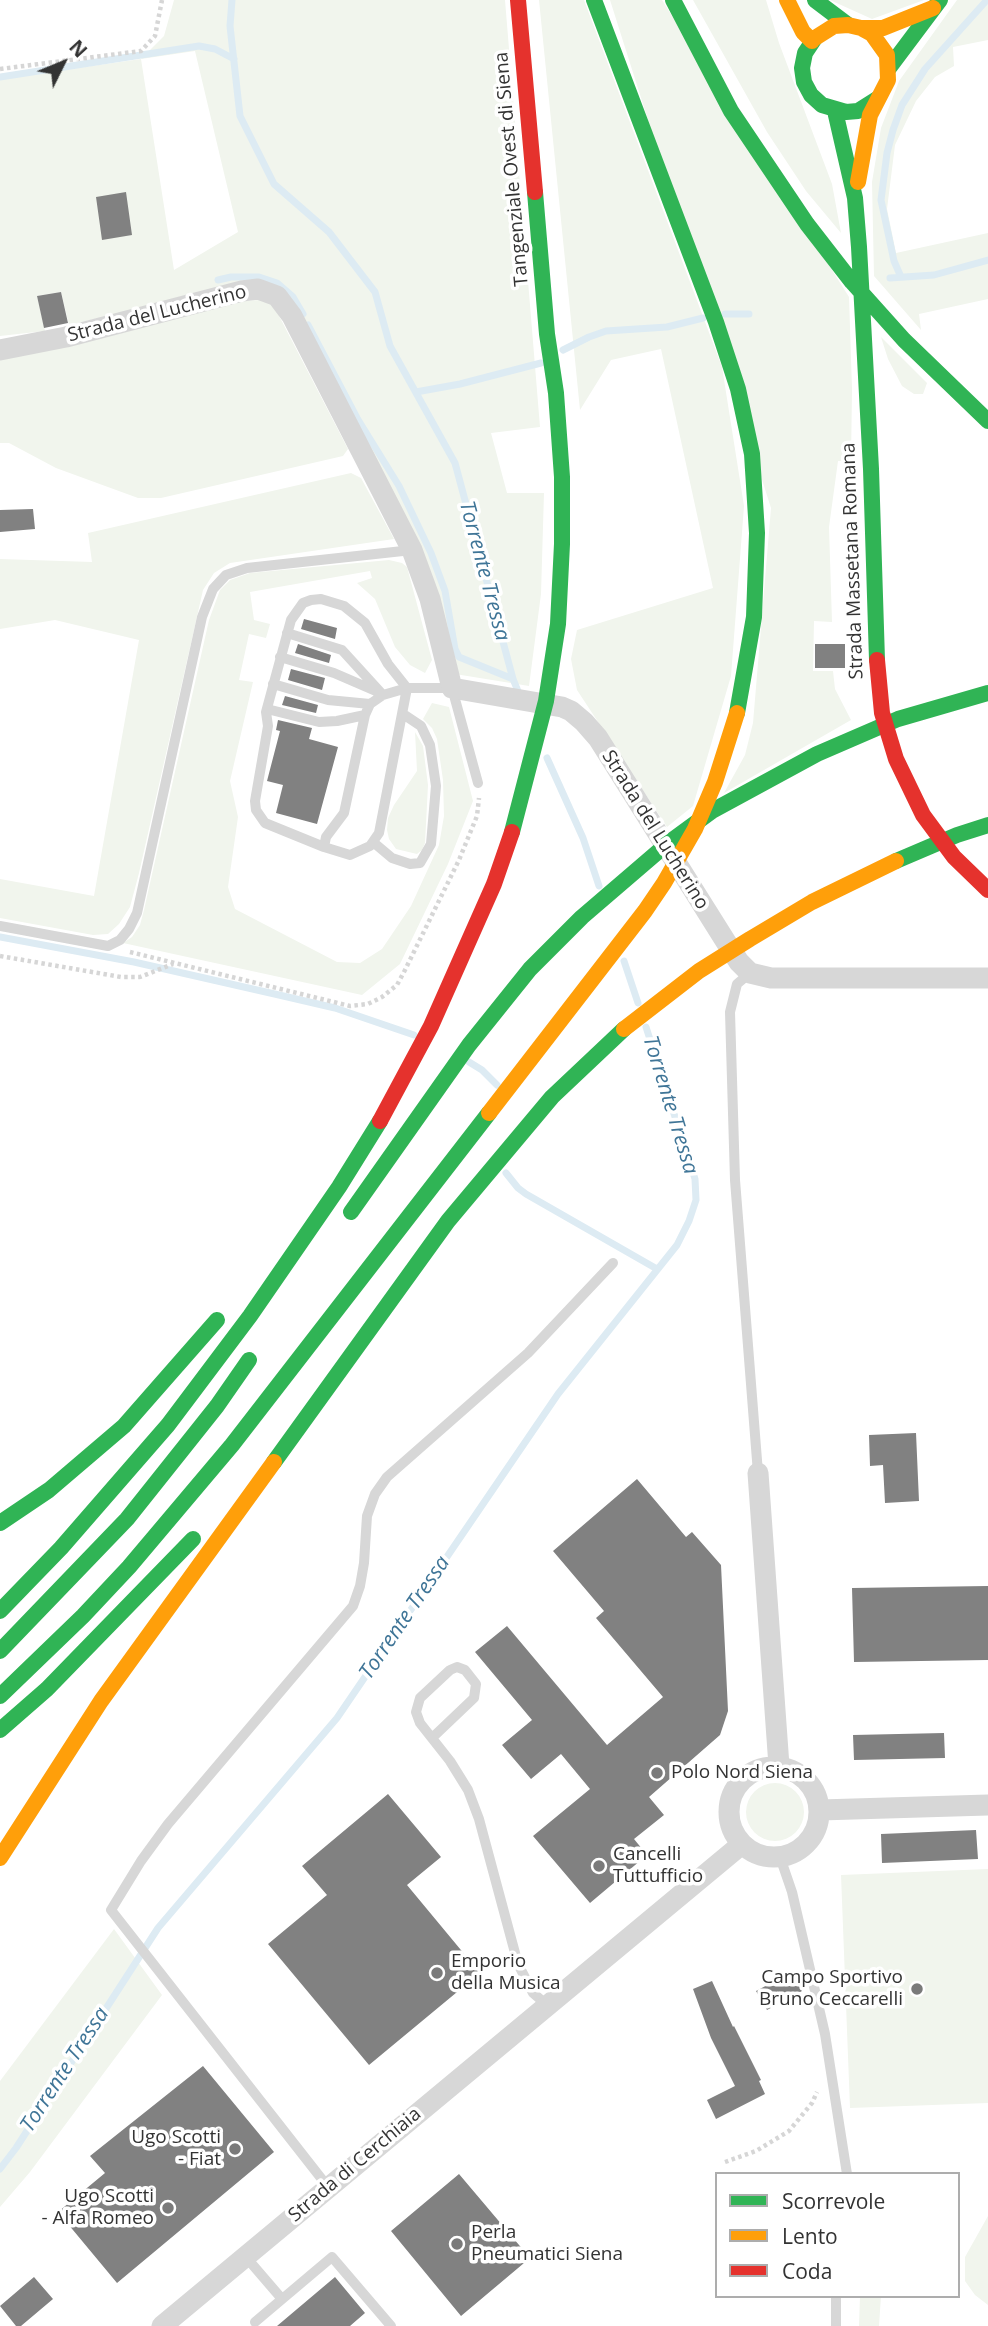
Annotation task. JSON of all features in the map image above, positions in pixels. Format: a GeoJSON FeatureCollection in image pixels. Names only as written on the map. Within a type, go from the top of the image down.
{"type":"FeatureCollection","features":[{"type":"Feature","properties":{"kind":"main road","name":"Tangenziale Ovest di Siena"},"geometry":{"type":"LineString","coordinates":[[383,1104],[485,877],[513,793],[536,698],[552,565],[552,486],[545,369],[547,334],[518,0]]}},
{"type":"Feature","properties":{"kind":"main road"},"geometry":{"type":"LineString","coordinates":[[0,1696],[130,1567],[203,1480],[498,1102],[664,883],[705,806],[737,712],[754,617],[756,568],[752,454],[733,369],[594,0]]}},
{"type":"Feature","properties":{"kind":"main road"},"geometry":{"type":"LineString","coordinates":[[673,0],[731,111],[807,224],[852,282],[904,340],[988,421]]}},
{"type":"Feature","properties":{"kind":"main road"},"geometry":{"type":"LineString","coordinates":[[787,0],[803,32],[812,41]]}},
{"type":"Feature","properties":{"kind":"main road"},"geometry":{"type":"LineString","coordinates":[[815,0],[854,26],[872,34],[887,55],[889,68]]}},
{"type":"Feature","properties":{"kind":"main road"},"geometry":{"type":"LineString","coordinates":[[877,99],[858,111],[835,111],[822,105],[811,95],[804,82],[802,68],[805,53],[812,41],[834,26],[883,27],[938,3]]}},
{"type":"Feature","properties":{"kind":"main road","name":"Strada Massetana Romana"},"geometry":{"type":"LineString","coordinates":[[855,198],[870,115],[884,90],[889,68],[938,3]]}},
{"type":"Feature","properties":{"kind":"main road","name":"Strada Massetana Romana"},"geometry":{"type":"LineString","coordinates":[[835,111],[855,198],[868,416],[874,637],[883,712],[897,759],[923,815],[954,858],[988,890]]}},
{"type":"Feature","properties":{"kind":"main road"},"geometry":{"type":"LineString","coordinates":[[339,1231],[455,1064],[530,969],[582,917],[667,844],[712,810],[817,754],[898,719],[988,693]]}},
{"type":"Feature","properties":{"kind":"main road"},"geometry":{"type":"LineString","coordinates":[[0,1858],[101,1701],[448,1221],[520,1133],[587,1062],[635,1020],[699,971],[812,902],[915,853],[988,825]]}},
{"type":"Feature","properties":{"kind":"main road"},"geometry":{"type":"LineString","coordinates":[[286,1237],[383,1104]]}},
{"type":"Feature","properties":{"kind":"main road"},"geometry":{"type":"LineString","coordinates":[[0,1611],[114,1490],[195,1391],[317,1219],[383,1104]]}},
{"type":"Feature","properties":{"kind":"main road"},"geometry":{"type":"LineString","coordinates":[[0,1523],[49,1490],[124,1426],[227,1309]]}},
{"type":"Feature","properties":{"kind":"main road"},"geometry":{"type":"LineString","coordinates":[[0,1651],[127,1519],[217,1406],[255,1351]]}},
{"type":"Feature","properties":{"kind":"main road"},"geometry":{"type":"LineString","coordinates":[[219,1511],[305,1420]]}},
{"type":"Feature","properties":{"kind":"main road"},"geometry":{"type":"LineString","coordinates":[[0,1730],[47,1689],[200,1532]]}},
{"type":"Feature","properties":{"kind":"street","name":"Strada del Lucherino"},"geometry":{"type":"LineString","coordinates":[[0,350],[66,337],[226,294],[267,291],[277,296],[292,316],[412,550],[430,599],[452,688],[562,707],[576,714],[598,738],[726,942],[750,973]]}},
{"type":"Feature","properties":{"kind":"street"},"geometry":{"type":"LineString","coordinates":[[750,973],[771,978],[988,978]]}},
{"type":"Feature","properties":{"kind":"street"},"geometry":{"type":"LineString","coordinates":[[758,1474],[779,1766]]}},
{"type":"Feature","properties":{"kind":"street"},"geometry":{"type":"LineString","coordinates":[[779,1766],[791,1770],[811,1786],[820,1810],[815,1832],[809,1841],[791,1854],[780,1857],[755,1853],[742,1844],[730,1822],[728,1808],[732,1793],[740,1781],[751,1772],[779,1766]]}},
{"type":"Feature","properties":{"kind":"street"},"geometry":{"type":"LineString","coordinates":[[820,1810],[988,1805]]}},
{"type":"Feature","properties":{"kind":"street","name":"Strada di Cerchiaia"},"geometry":{"type":"LineString","coordinates":[[162,2326],[742,1844]]}},
{"type":"Feature","properties":{"kind":"lane"},"geometry":{"type":"LineString","coordinates":[[0,926],[108,946],[120,940],[129,929],[137,913],[202,617],[213,589],[226,575],[247,568],[412,550]]}},
{"type":"Feature","properties":{"kind":"lane"},"geometry":{"type":"LineString","coordinates":[[321,599],[344,606],[365,623],[388,664],[407,688],[379,833],[360,853],[350,855],[324,847],[259,817],[255,801],[268,726],[267,709],[287,633],[290,620],[303,603],[321,599]]}},
{"type":"Feature","properties":{"kind":"lane"},"geometry":{"type":"LineString","coordinates":[[287,633],[342,650],[383,695]]}},
{"type":"Feature","properties":{"kind":"lane"},"geometry":{"type":"LineString","coordinates":[[281,657],[334,673],[383,695]]}},
{"type":"Feature","properties":{"kind":"lane"},"geometry":{"type":"LineString","coordinates":[[273,684],[368,710]]}},
{"type":"Feature","properties":{"kind":"lane"},"geometry":{"type":"LineString","coordinates":[[267,709],[319,722],[337,721],[368,710],[383,695],[407,688],[452,688],[478,783]]}},
{"type":"Feature","properties":{"kind":"lane"},"geometry":{"type":"LineString","coordinates":[[324,847],[329,832],[339,823],[344,813],[368,710]]}},
{"type":"Feature","properties":{"kind":"lane"},"geometry":{"type":"LineString","coordinates":[[373,842],[391,858],[410,864],[420,863],[431,844],[436,786],[430,745],[421,726],[403,714]]}},
{"type":"Feature","properties":{"kind":"lane"},"geometry":{"type":"LineString","coordinates":[[750,973],[737,984],[733,994],[730,1038],[735,1180],[758,1474]]}},
{"type":"Feature","properties":{"kind":"lane"},"geometry":{"type":"LineString","coordinates":[[328,2187],[111,1910],[168,1824],[353,1606],[364,1563],[367,1516],[375,1494],[387,1477],[528,1353],[613,1263]]}},
{"type":"Feature","properties":{"kind":"lane"},"geometry":{"type":"LineString","coordinates":[[432,1738],[474,1698],[476,1685],[465,1670],[457,1667],[450,1670],[420,1698],[416,1712],[420,1723],[460,1775],[471,1797],[518,1964],[533,1993],[547,2005]]}},
{"type":"Feature","properties":{"kind":"lane"},"geometry":{"type":"LineString","coordinates":[[780,1857],[792,1892],[830,2062],[847,2172]]}},
{"type":"Feature","properties":{"kind":"lane"},"geometry":{"type":"LineString","coordinates":[[245,2256],[282,2299]]}},
{"type":"Feature","properties":{"kind":"lane"},"geometry":{"type":"LineString","coordinates":[[255,2322],[332,2257],[391,2326]]}},
{"type":"Feature","properties":{"kind":"lane"},"geometry":{"type":"LineString","coordinates":[[836,2298],[836,2326]]}},
{"type":"Feature","properties":{"kind":"path"},"geometry":{"type":"LineString","coordinates":[[0,69],[141,51],[155,36],[163,0]]}},
{"type":"Feature","properties":{"kind":"path"},"geometry":{"type":"LineString","coordinates":[[108,946],[350,1006],[368,1004],[397,985],[459,860],[477,816],[478,783]]}},
{"type":"Feature","properties":{"kind":"path"},"geometry":{"type":"LineString","coordinates":[[0,956],[121,977],[140,977],[174,963]]}},
{"type":"Feature","properties":{"kind":"path"},"geometry":{"type":"LineString","coordinates":[[725,2162],[756,2151],[789,2131],[812,2103],[830,2062]]}},
{"type":"Feature","properties":{"kind":"shaded area"},"geometry":{"type":"Polygon","coordinates":[[[174,0],[505,0],[540,427],[491,433],[507,493],[544,493],[541,594],[529,686],[455,674],[445,627],[279,288],[69,325],[61,292],[37,296],[45,331],[0,336],[0,79],[141,59],[164,36],[174,0]],[[195,51],[141,59],[174,270],[238,232],[195,51]]]}},
{"type":"Feature","properties":{"kind":"shaded area"},"geometry":{"type":"Polygon","coordinates":[[[539,0],[584,0],[722,367],[744,506],[731,676],[693,806],[667,827],[577,690],[571,659],[577,630],[713,588],[661,349],[611,360],[580,410],[539,0]]]}},
{"type":"Feature","properties":{"kind":"shaded area"},"geometry":{"type":"Polygon","coordinates":[[[610,0],[662,0],[849,297],[851,461],[838,461],[829,527],[832,622],[814,621],[813,671],[833,671],[835,689],[851,720],[724,793],[745,755],[753,723],[771,508],[610,0]]]}},
{"type":"Feature","properties":{"kind":"shaded area"},"geometry":{"type":"Polygon","coordinates":[[[693,0],[766,0],[779,43],[832,184],[841,233],[806,191],[767,132],[693,0]]]}},
{"type":"Feature","properties":{"kind":"shaded area"},"geometry":{"type":"Polygon","coordinates":[[[830,0],[924,0],[872,19],[830,0]]]}},
{"type":"Feature","properties":{"kind":"shaded area"},"geometry":{"type":"Polygon","coordinates":[[[957,0],[988,0],[988,40],[953,47],[954,66],[935,77],[916,101],[895,145],[887,209],[896,253],[988,233],[988,299],[919,314],[921,330],[874,276],[872,182],[881,128],[899,81],[957,0]]]}},
{"type":"Feature","properties":{"kind":"shaded area"},"geometry":{"type":"Polygon","coordinates":[[[262,300],[270,303],[276,310],[348,449],[343,456],[161,498],[138,498],[56,468],[9,443],[0,443],[0,357],[235,301],[262,300]]]}},
{"type":"Feature","properties":{"kind":"shaded area"},"geometry":{"type":"Polygon","coordinates":[[[881,337],[927,383],[923,394],[914,394],[902,386],[888,359],[881,337]]]}},
{"type":"Feature","properties":{"kind":"shaded area"},"geometry":{"type":"Polygon","coordinates":[[[351,473],[361,478],[394,539],[230,563],[214,573],[203,590],[139,873],[130,907],[119,924],[108,934],[93,935],[0,918],[0,879],[94,896],[139,640],[55,620],[0,629],[0,559],[92,562],[88,533],[351,473]]]}},
{"type":"Feature","properties":{"kind":"shaded area"},"geometry":{"type":"Polygon","coordinates":[[[389,560],[407,567],[432,660],[425,673],[410,665],[395,647],[375,599],[357,583],[372,578],[370,571],[250,592],[254,620],[270,624],[266,638],[249,634],[239,680],[253,682],[230,781],[238,817],[228,887],[235,909],[337,962],[360,963],[382,949],[411,906],[439,845],[444,816],[443,780],[437,739],[432,728],[423,719],[432,703],[449,707],[473,801],[448,864],[400,964],[362,995],[123,943],[132,937],[140,925],[209,620],[220,590],[230,580],[250,573],[389,560]]]}},
{"type":"Feature","properties":{"kind":"shaded area"},"geometry":{"type":"Polygon","coordinates":[[[415,732],[423,746],[428,785],[425,843],[417,854],[396,849],[387,830],[388,818],[394,805],[417,771],[415,732]]]}},
{"type":"Feature","properties":{"kind":"shaded area"},"geometry":{"type":"Polygon","coordinates":[[[769,1783],[781,1783],[796,1791],[804,1806],[804,1818],[796,1833],[781,1841],[769,1841],[754,1833],[746,1818],[746,1806],[754,1791],[769,1783]]]}},
{"type":"Feature","properties":{"kind":"shaded area","name":"Campo Sportivo Bruno Ceccarelli"},"geometry":{"type":"Polygon","coordinates":[[[988,1869],[988,2103],[850,2108],[841,1875],[988,1869]]]}},
{"type":"Feature","properties":{"kind":"shaded area"},"geometry":{"type":"Polygon","coordinates":[[[114,1929],[162,1995],[30,2172],[0,2207],[0,2081],[114,1929]]]}},
{"type":"Feature","properties":{"kind":"shaded area"},"geometry":{"type":"Polygon","coordinates":[[[988,2216],[988,2305],[975,2295],[965,2281],[965,2257],[988,2216]]]}},
{"type":"Feature","properties":{"kind":"shaded area"},"geometry":{"type":"Polygon","coordinates":[[[860,2298],[881,2298],[879,2326],[859,2326],[860,2298]]]}},
{"type":"Feature","properties":{"kind":"building"},"geometry":{"type":"Polygon","coordinates":[[[126,192],[132,235],[102,240],[96,197],[126,192]]]}},
{"type":"Feature","properties":{"kind":"building"},"geometry":{"type":"Polygon","coordinates":[[[61,292],[68,323],[44,328],[37,296],[61,292]]]}},
{"type":"Feature","properties":{"kind":"building"},"geometry":{"type":"Polygon","coordinates":[[[33,509],[35,529],[0,532],[0,510],[33,509]]]}},
{"type":"Feature","properties":{"kind":"building"},"geometry":{"type":"Polygon","coordinates":[[[304,619],[337,628],[335,639],[301,629],[304,619]]]}},
{"type":"Feature","properties":{"kind":"building"},"geometry":{"type":"Polygon","coordinates":[[[298,644],[331,655],[329,663],[295,653],[298,644]]]}},
{"type":"Feature","properties":{"kind":"building"},"geometry":{"type":"Polygon","coordinates":[[[815,644],[845,644],[845,668],[815,668],[815,644]]]}},
{"type":"Feature","properties":{"kind":"building"},"geometry":{"type":"Polygon","coordinates":[[[291,669],[325,678],[322,690],[288,680],[291,669]]]}},
{"type":"Feature","properties":{"kind":"building"},"geometry":{"type":"Polygon","coordinates":[[[285,696],[318,705],[316,713],[282,705],[285,696]]]}},
{"type":"Feature","properties":{"kind":"building"},"geometry":{"type":"Polygon","coordinates":[[[278,720],[312,728],[309,739],[338,747],[317,824],[276,813],[283,785],[267,781],[280,731],[276,730],[278,720]]]}},
{"type":"Feature","properties":{"kind":"building"},"geometry":{"type":"Polygon","coordinates":[[[916,1433],[919,1501],[885,1503],[883,1465],[870,1466],[869,1435],[916,1433]]]}},
{"type":"Feature","properties":{"kind":"building"},"geometry":{"type":"Polygon","coordinates":[[[637,1479],[686,1537],[692,1532],[721,1565],[728,1711],[720,1735],[649,1797],[664,1815],[634,1839],[647,1855],[590,1903],[533,1836],[590,1789],[561,1754],[531,1779],[502,1745],[532,1720],[475,1652],[507,1626],[607,1745],[663,1697],[596,1618],[604,1611],[553,1551],[637,1479]]]}},
{"type":"Feature","properties":{"kind":"building"},"geometry":{"type":"Polygon","coordinates":[[[988,1586],[988,1660],[854,1662],[852,1588],[988,1586]]]}},
{"type":"Feature","properties":{"kind":"building"},"geometry":{"type":"Polygon","coordinates":[[[944,1733],[945,1758],[854,1760],[853,1735],[944,1733]]]}},
{"type":"Feature","properties":{"kind":"building"},"geometry":{"type":"Polygon","coordinates":[[[388,1794],[441,1857],[407,1885],[480,1973],[369,2065],[268,1944],[327,1895],[302,1866],[388,1794]]]}},
{"type":"Feature","properties":{"kind":"building"},"geometry":{"type":"Polygon","coordinates":[[[976,1830],[978,1859],[882,1863],[881,1834],[976,1830]]]}},
{"type":"Feature","properties":{"kind":"building"},"geometry":{"type":"Polygon","coordinates":[[[792,1972],[802,1991],[767,2010],[756,1991],[792,1972]]]}},
{"type":"Feature","properties":{"kind":"building"},"geometry":{"type":"Polygon","coordinates":[[[712,1981],[761,2080],[759,2081],[765,2094],[716,2119],[707,2100],[735,2086],[711,2038],[693,1989],[712,1981]]]}},
{"type":"Feature","properties":{"kind":"building"},"geometry":{"type":"Polygon","coordinates":[[[203,2066],[274,2152],[117,2283],[58,2212],[105,2173],[90,2156],[203,2066]]]}},
{"type":"Feature","properties":{"kind":"building"},"geometry":{"type":"Polygon","coordinates":[[[459,2174],[530,2258],[461,2316],[391,2231],[459,2174]]]}},
{"type":"Feature","properties":{"kind":"building"},"geometry":{"type":"Polygon","coordinates":[[[34,2277],[53,2299],[21,2326],[16,2326],[0,2306],[34,2277]]]}},
{"type":"Feature","properties":{"kind":"building"},"geometry":{"type":"Polygon","coordinates":[[[335,2277],[365,2313],[350,2326],[277,2326],[335,2277]]]}},
{"type":"Feature","properties":{"kind":"waterway","name":"Torrente Tressa"},"geometry":{"type":"LineString","coordinates":[[232,0],[230,26],[240,116],[274,184],[329,232],[375,292],[390,346],[455,463],[513,679],[520,696]]}},
{"type":"Feature","properties":{"kind":"waterway"},"geometry":{"type":"LineString","coordinates":[[901,277],[894,261],[881,200],[893,130],[902,105],[925,69],[987,0]]}},
{"type":"Feature","properties":{"kind":"waterway"},"geometry":{"type":"LineString","coordinates":[[0,77],[199,46],[215,49],[234,59]]}},
{"type":"Feature","properties":{"kind":"waterway"},"geometry":{"type":"LineString","coordinates":[[890,278],[934,275],[988,260]]}},
{"type":"Feature","properties":{"kind":"waterway"},"geometry":{"type":"LineString","coordinates":[[218,280],[259,277],[277,283],[293,297],[303,314]]}},
{"type":"Feature","properties":{"kind":"waterway"},"geometry":{"type":"LineString","coordinates":[[725,314],[749,314]]}},
{"type":"Feature","properties":{"kind":"waterway"},"geometry":{"type":"LineString","coordinates":[[563,350],[606,331],[667,327],[703,318]]}},
{"type":"Feature","properties":{"kind":"waterway"},"geometry":{"type":"LineString","coordinates":[[308,325],[357,418],[399,486],[431,553],[445,591],[455,649],[459,657],[513,679]]}},
{"type":"Feature","properties":{"kind":"waterway"},"geometry":{"type":"LineString","coordinates":[[416,392],[460,384],[541,363]]}},
{"type":"Feature","properties":{"kind":"waterway","name":"Torrente Tressa"},"geometry":{"type":"LineString","coordinates":[[547,758],[583,838],[599,886]]}},
{"type":"Feature","properties":{"kind":"waterway"},"geometry":{"type":"LineString","coordinates":[[0,937],[134,962],[335,1008],[414,1035]]}},
{"type":"Feature","properties":{"kind":"waterway","name":"Torrente Tressa"},"geometry":{"type":"LineString","coordinates":[[624,961],[638,1003]]}},
{"type":"Feature","properties":{"kind":"waterway","name":"Torrente Tressa"},"geometry":{"type":"LineString","coordinates":[[0,2169],[158,1928],[337,1718],[558,1394],[677,1245],[696,1200],[695,1179],[646,1027]]}},
{"type":"Feature","properties":{"kind":"waterway"},"geometry":{"type":"LineString","coordinates":[[469,1062],[497,1085]]}},
{"type":"Feature","properties":{"kind":"waterway"},"geometry":{"type":"LineString","coordinates":[[506,1173],[526,1194],[657,1269]]}},
{"type":"Feature","properties":{"kind":"traffic: fast"},"geometry":{"type":"LineString","coordinates":[[594,0],[716,322],[738,389],[752,454],[757,533],[754,617],[737,713]]}},
{"type":"Feature","properties":{"kind":"traffic: fast"},"geometry":{"type":"LineString","coordinates":[[673,0],[731,111],[807,224],[852,282],[904,340],[988,421]]}},
{"type":"Feature","properties":{"kind":"traffic: fast"},"geometry":{"type":"LineString","coordinates":[[815,0],[848,25]]}},
{"type":"Feature","properties":{"kind":"traffic: fast"},"geometry":{"type":"LineString","coordinates":[[889,68],[940,0]]}},
{"type":"Feature","properties":{"kind":"traffic: fast"},"geometry":{"type":"LineString","coordinates":[[815,38],[805,53],[802,68],[804,82],[811,95],[822,105],[846,112],[858,111],[877,99]]}},
{"type":"Feature","properties":{"kind":"traffic: fast"},"geometry":{"type":"LineString","coordinates":[[835,111],[855,198],[859,247],[871,469],[877,660]]}},
{"type":"Feature","properties":{"kind":"traffic: fast"},"geometry":{"type":"LineString","coordinates":[[512,832],[546,701],[558,624],[562,544],[562,477],[556,393],[547,334],[535,192]]}},
{"type":"Feature","properties":{"kind":"traffic: fast"},"geometry":{"type":"LineString","coordinates":[[351,1212],[469,1045],[530,969],[582,917],[667,844],[712,811],[817,754],[898,719],[988,693]]}},
{"type":"Feature","properties":{"kind":"traffic: fast"},"geometry":{"type":"LineString","coordinates":[[896,861],[988,825]]}},
{"type":"Feature","properties":{"kind":"traffic: fast"},"geometry":{"type":"LineString","coordinates":[[274,1462],[448,1221],[552,1097],[624,1029]]}},
{"type":"Feature","properties":{"kind":"traffic: fast"},"geometry":{"type":"LineString","coordinates":[[0,1696],[83,1616],[129,1567],[232,1445],[489,1113]]}},
{"type":"Feature","properties":{"kind":"traffic: fast"},"geometry":{"type":"LineString","coordinates":[[0,1611],[61,1548],[168,1425],[250,1316],[339,1187],[380,1121]]}},
{"type":"Feature","properties":{"kind":"traffic: fast"},"geometry":{"type":"LineString","coordinates":[[0,1523],[49,1490],[124,1426],[217,1320]]}},
{"type":"Feature","properties":{"kind":"traffic: fast"},"geometry":{"type":"LineString","coordinates":[[0,1651],[127,1519],[217,1406],[249,1360]]}},
{"type":"Feature","properties":{"kind":"traffic: fast"},"geometry":{"type":"LineString","coordinates":[[0,1730],[47,1689],[193,1539]]}},
{"type":"Feature","properties":{"kind":"traffic: slow"},"geometry":{"type":"LineString","coordinates":[[787,0],[803,32],[812,41]]}},
{"type":"Feature","properties":{"kind":"traffic: slow"},"geometry":{"type":"LineString","coordinates":[[861,28],[883,28],[933,8]]}},
{"type":"Feature","properties":{"kind":"traffic: slow"},"geometry":{"type":"LineString","coordinates":[[815,38],[834,26],[861,28],[872,34],[887,55],[888,80],[870,115],[858,182]]}},
{"type":"Feature","properties":{"kind":"traffic: slow"},"geometry":{"type":"LineString","coordinates":[[489,1113],[664,883],[695,829],[715,782],[737,713]]}},
{"type":"Feature","properties":{"kind":"traffic: slow"},"geometry":{"type":"LineString","coordinates":[[624,1029],[699,971],[750,939],[812,902],[896,861]]}},
{"type":"Feature","properties":{"kind":"traffic: slow"},"geometry":{"type":"LineString","coordinates":[[0,1858],[101,1701],[274,1462]]}},
{"type":"Feature","properties":{"kind":"traffic: jam"},"geometry":{"type":"LineString","coordinates":[[518,0],[535,192]]}},
{"type":"Feature","properties":{"kind":"traffic: jam"},"geometry":{"type":"LineString","coordinates":[[877,660],[882,713],[896,759],[923,815],[954,857],[988,890]]}},
{"type":"Feature","properties":{"kind":"traffic: jam"},"geometry":{"type":"LineString","coordinates":[[380,1121],[431,1026],[494,884],[512,832]]}},
{"type":"Feature","properties":{"kind":"place","name":"Polo Nord Siena"},"geometry":{"type":"Point","coordinates":[657,1773]}},
{"type":"Feature","properties":{"kind":"place","name":"Cancelli Tuttufficio"},"geometry":{"type":"Point","coordinates":[599,1866]}},
{"type":"Feature","properties":{"kind":"place","name":"Emporio della Musica"},"geometry":{"type":"Point","coordinates":[437,1973]}},
{"type":"Feature","properties":{"kind":"place","name":"Campo Sportivo Bruno Ceccarelli"},"geometry":{"type":"Point","coordinates":[917,1989]}},
{"type":"Feature","properties":{"kind":"place","name":"Ugo Scotti - Fiat"},"geometry":{"type":"Point","coordinates":[235,2149]}},
{"type":"Feature","properties":{"kind":"place","name":"Ugo Scotti - Alfa Romeo"},"geometry":{"type":"Point","coordinates":[168,2208]}},
{"type":"Feature","properties":{"kind":"place","name":"Perla Pneumatici Siena"},"geometry":{"type":"Point","coordinates":[457,2244]}}]}
